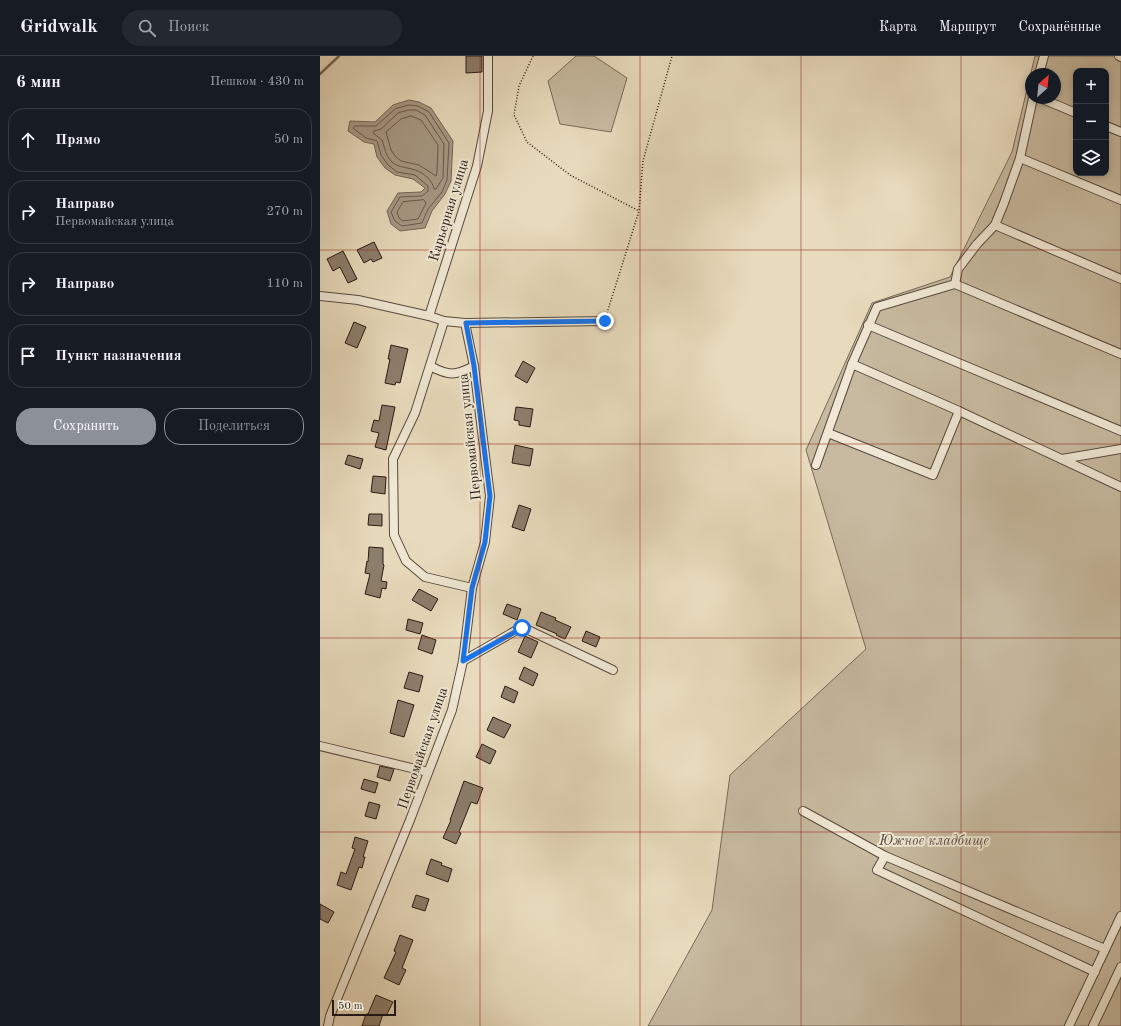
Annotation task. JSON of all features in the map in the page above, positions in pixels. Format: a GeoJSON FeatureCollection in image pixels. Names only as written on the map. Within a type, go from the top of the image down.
{"type":"FeatureCollection","features":[{"type":"Feature","properties":{"kind":"street","name":"Карьерная улица"},"geometry":{"type":"LineString","coordinates":[[429,316],[477,166],[488,111],[488,56]]}},
{"type":"Feature","properties":{"kind":"street"},"geometry":{"type":"LineString","coordinates":[[1041,68],[1044,56]]}},
{"type":"Feature","properties":{"kind":"street"},"geometry":{"type":"LineString","coordinates":[[954,284],[958,269],[977,244],[995,225],[1020,158],[1032,104]]}},
{"type":"Feature","properties":{"kind":"street"},"geometry":{"type":"LineString","coordinates":[[1054,104],[1073,112]]}},
{"type":"Feature","properties":{"kind":"street"},"geometry":{"type":"LineString","coordinates":[[1109,127],[1121,132]]}},
{"type":"Feature","properties":{"kind":"street"},"geometry":{"type":"LineString","coordinates":[[1020,158],[1121,200]]}},
{"type":"Feature","properties":{"kind":"street"},"geometry":{"type":"LineString","coordinates":[[995,225],[1121,279]]}},
{"type":"Feature","properties":{"kind":"street"},"geometry":{"type":"LineString","coordinates":[[816,465],[852,364],[868,325],[878,307],[954,284],[1121,354]]}},
{"type":"Feature","properties":{"kind":"street"},"geometry":{"type":"LineString","coordinates":[[320,296],[358,300],[429,316],[444,321],[466,323],[605,321]]}},
{"type":"Feature","properties":{"kind":"street"},"geometry":{"type":"LineString","coordinates":[[444,321],[415,413],[393,458],[394,535],[406,561],[425,577],[472,588]]}},
{"type":"Feature","properties":{"kind":"street","name":"Первомайская улица"},"geometry":{"type":"LineString","coordinates":[[328,1026],[330,1016],[410,820],[452,710],[463,661],[472,588],[485,542],[490,496],[474,366],[466,323]]}},
{"type":"Feature","properties":{"kind":"street"},"geometry":{"type":"LineString","coordinates":[[868,325],[1121,431]]}},
{"type":"Feature","properties":{"kind":"street"},"geometry":{"type":"LineString","coordinates":[[852,364],[1062,458],[1121,487]]}},
{"type":"Feature","properties":{"kind":"street"},"geometry":{"type":"LineString","coordinates":[[430,366],[443,373],[454,374],[462,373],[474,366]]}},
{"type":"Feature","properties":{"kind":"street"},"geometry":{"type":"LineString","coordinates":[[828,433],[933,475],[959,411]]}},
{"type":"Feature","properties":{"kind":"street"},"geometry":{"type":"LineString","coordinates":[[1062,458],[1121,449]]}},
{"type":"Feature","properties":{"kind":"street"},"geometry":{"type":"LineString","coordinates":[[463,661],[522,628],[613,670]]}},
{"type":"Feature","properties":{"kind":"street"},"geometry":{"type":"LineString","coordinates":[[320,746],[428,772]]}},
{"type":"Feature","properties":{"kind":"street"},"geometry":{"type":"LineString","coordinates":[[803,811],[885,856],[1105,949]]}},
{"type":"Feature","properties":{"kind":"street"},"geometry":{"type":"LineString","coordinates":[[885,856],[877,870],[1095,972]]}},
{"type":"Feature","properties":{"kind":"street"},"geometry":{"type":"LineString","coordinates":[[1069,1026],[1121,916]]}},
{"type":"Feature","properties":{"kind":"street"},"geometry":{"type":"LineString","coordinates":[[1093,1026],[1121,967]]}},
{"type":"Feature","properties":{"kind":"path"},"geometry":{"type":"LineString","coordinates":[[533,56],[519,86],[514,115],[527,142],[570,175],[639,211]]}},
{"type":"Feature","properties":{"kind":"path"},"geometry":{"type":"LineString","coordinates":[[605,321],[639,211],[643,161],[672,56]]}},
{"type":"Feature","properties":{"kind":"green space"},"geometry":{"type":"Polygon","coordinates":[[[576,56],[594,56],[627,78],[611,132],[560,124],[548,81],[576,56]]]}},
{"type":"Feature","properties":{"kind":"green space","name":"Южное кладбище"},"geometry":{"type":"Polygon","coordinates":[[[1035,56],[1121,56],[1121,1026],[648,1026],[712,910],[730,775],[866,649],[806,450],[872,303],[950,277],[1012,152],[1025,98],[1025,104],[1061,104],[1061,68],[1032,68],[1035,56]]]}},
{"type":"Feature","properties":{"kind":"water"},"geometry":{"type":"Polygon","coordinates":[[[409,100],[419,102],[431,108],[453,141],[451,181],[445,194],[432,211],[425,228],[400,231],[391,224],[387,211],[398,193],[421,192],[425,188],[413,179],[395,175],[385,168],[377,157],[374,144],[364,142],[348,131],[350,121],[375,122],[393,105],[409,100]]]}},
{"type":"Feature","properties":{"kind":"building"},"geometry":{"type":"Polygon","coordinates":[[[466,56],[482,56],[482,72],[466,73],[466,56]]]}},
{"type":"Feature","properties":{"kind":"building"},"geometry":{"type":"Polygon","coordinates":[[[374,242],[382,258],[373,262],[371,259],[364,263],[357,250],[374,242]]]}},
{"type":"Feature","properties":{"kind":"building"},"geometry":{"type":"Polygon","coordinates":[[[343,251],[357,279],[348,283],[340,267],[333,271],[327,259],[343,251]]]}},
{"type":"Feature","properties":{"kind":"building"},"geometry":{"type":"Polygon","coordinates":[[[354,322],[366,327],[357,348],[345,343],[354,322]]]}},
{"type":"Feature","properties":{"kind":"building"},"geometry":{"type":"Polygon","coordinates":[[[391,345],[408,349],[400,383],[396,382],[395,385],[385,383],[391,345]]]}},
{"type":"Feature","properties":{"kind":"building"},"geometry":{"type":"Polygon","coordinates":[[[523,361],[535,368],[527,383],[515,376],[523,361]]]}},
{"type":"Feature","properties":{"kind":"building"},"geometry":{"type":"Polygon","coordinates":[[[382,405],[395,407],[386,450],[375,447],[379,433],[371,431],[374,420],[379,421],[382,405]]]}},
{"type":"Feature","properties":{"kind":"building"},"geometry":{"type":"Polygon","coordinates":[[[516,407],[533,409],[530,427],[519,425],[519,421],[514,420],[516,407]]]}},
{"type":"Feature","properties":{"kind":"building"},"geometry":{"type":"Polygon","coordinates":[[[515,445],[533,449],[530,466],[512,463],[515,445]]]}},
{"type":"Feature","properties":{"kind":"building"},"geometry":{"type":"Polygon","coordinates":[[[348,455],[363,459],[360,469],[345,464],[348,455]]]}},
{"type":"Feature","properties":{"kind":"building"},"geometry":{"type":"Polygon","coordinates":[[[373,476],[386,477],[385,494],[371,492],[373,476]]]}},
{"type":"Feature","properties":{"kind":"building"},"geometry":{"type":"Polygon","coordinates":[[[519,505],[531,509],[524,531],[512,527],[519,505]]]}},
{"type":"Feature","properties":{"kind":"building"},"geometry":{"type":"Polygon","coordinates":[[[369,514],[382,514],[382,526],[368,525],[369,514]]]}},
{"type":"Feature","properties":{"kind":"building"},"geometry":{"type":"Polygon","coordinates":[[[369,547],[383,548],[384,565],[381,581],[387,582],[386,589],[382,588],[380,598],[365,594],[370,574],[365,573],[367,561],[368,562],[369,547]]]}},
{"type":"Feature","properties":{"kind":"building"},"geometry":{"type":"Polygon","coordinates":[[[419,589],[438,599],[431,611],[412,600],[419,589]]]}},
{"type":"Feature","properties":{"kind":"building"},"geometry":{"type":"Polygon","coordinates":[[[507,604],[521,609],[517,620],[503,614],[507,604]]]}},
{"type":"Feature","properties":{"kind":"building"},"geometry":{"type":"Polygon","coordinates":[[[541,612],[556,618],[555,620],[571,627],[565,639],[536,625],[541,612]]]}},
{"type":"Feature","properties":{"kind":"building"},"geometry":{"type":"Polygon","coordinates":[[[408,619],[423,623],[420,634],[406,630],[408,619]]]}},
{"type":"Feature","properties":{"kind":"building"},"geometry":{"type":"Polygon","coordinates":[[[586,631],[600,637],[596,647],[582,641],[586,631]]]}},
{"type":"Feature","properties":{"kind":"building"},"geometry":{"type":"Polygon","coordinates":[[[422,635],[436,640],[432,654],[418,649],[422,635]]]}},
{"type":"Feature","properties":{"kind":"building"},"geometry":{"type":"Polygon","coordinates":[[[525,636],[538,642],[531,658],[518,652],[525,636]]]}},
{"type":"Feature","properties":{"kind":"building"},"geometry":{"type":"Polygon","coordinates":[[[524,667],[538,674],[533,686],[519,679],[524,667]]]}},
{"type":"Feature","properties":{"kind":"building"},"geometry":{"type":"Polygon","coordinates":[[[409,672],[423,676],[419,692],[404,688],[409,672]]]}},
{"type":"Feature","properties":{"kind":"building"},"geometry":{"type":"Polygon","coordinates":[[[505,686],[518,692],[514,703],[501,697],[505,686]]]}},
{"type":"Feature","properties":{"kind":"building"},"geometry":{"type":"Polygon","coordinates":[[[398,700],[414,705],[404,737],[390,733],[398,700]]]}},
{"type":"Feature","properties":{"kind":"building"},"geometry":{"type":"Polygon","coordinates":[[[493,717],[511,725],[504,738],[487,730],[493,717]]]}},
{"type":"Feature","properties":{"kind":"building"},"geometry":{"type":"Polygon","coordinates":[[[482,744],[496,751],[490,764],[476,757],[482,744]]]}},
{"type":"Feature","properties":{"kind":"building"},"geometry":{"type":"Polygon","coordinates":[[[380,766],[394,769],[390,781],[377,777],[380,766]]]}},
{"type":"Feature","properties":{"kind":"building"},"geometry":{"type":"Polygon","coordinates":[[[364,779],[378,783],[375,793],[361,789],[364,779]]]}},
{"type":"Feature","properties":{"kind":"building"},"geometry":{"type":"Polygon","coordinates":[[[464,781],[483,788],[477,804],[471,802],[459,832],[461,833],[456,844],[443,838],[451,820],[464,781]]]}},
{"type":"Feature","properties":{"kind":"building"},"geometry":{"type":"Polygon","coordinates":[[[369,802],[380,805],[376,819],[365,816],[369,802]]]}},
{"type":"Feature","properties":{"kind":"building"},"geometry":{"type":"Polygon","coordinates":[[[355,837],[368,841],[363,857],[365,857],[362,868],[359,867],[351,890],[337,885],[341,872],[346,874],[355,849],[352,848],[355,837]]]}},
{"type":"Feature","properties":{"kind":"building"},"geometry":{"type":"Polygon","coordinates":[[[431,859],[452,869],[448,882],[426,874],[431,859]]]}},
{"type":"Feature","properties":{"kind":"building"},"geometry":{"type":"Polygon","coordinates":[[[416,895],[429,899],[425,911],[412,907],[416,895]]]}},
{"type":"Feature","properties":{"kind":"building"},"geometry":{"type":"Polygon","coordinates":[[[320,904],[334,912],[328,923],[320,919],[320,904]]]}},
{"type":"Feature","properties":{"kind":"building"},"geometry":{"type":"Polygon","coordinates":[[[400,935],[413,940],[402,968],[406,970],[399,985],[384,978],[396,952],[394,951],[400,935]]]}},
{"type":"Feature","properties":{"kind":"building"},"geometry":{"type":"Polygon","coordinates":[[[376,995],[393,1002],[386,1016],[383,1014],[379,1026],[362,1026],[366,1014],[368,1014],[376,995]]]}},
{"type":"Feature","properties":{"kind":"waterway"},"geometry":{"type":"LineString","coordinates":[[320,74],[339,56]]}},
{"type":"Feature","properties":{"kind":"route"},"geometry":{"type":"LineString","coordinates":[[522,628],[463,661],[472,588],[485,542],[490,496],[483,429],[466,323],[605,321]]}}]}
